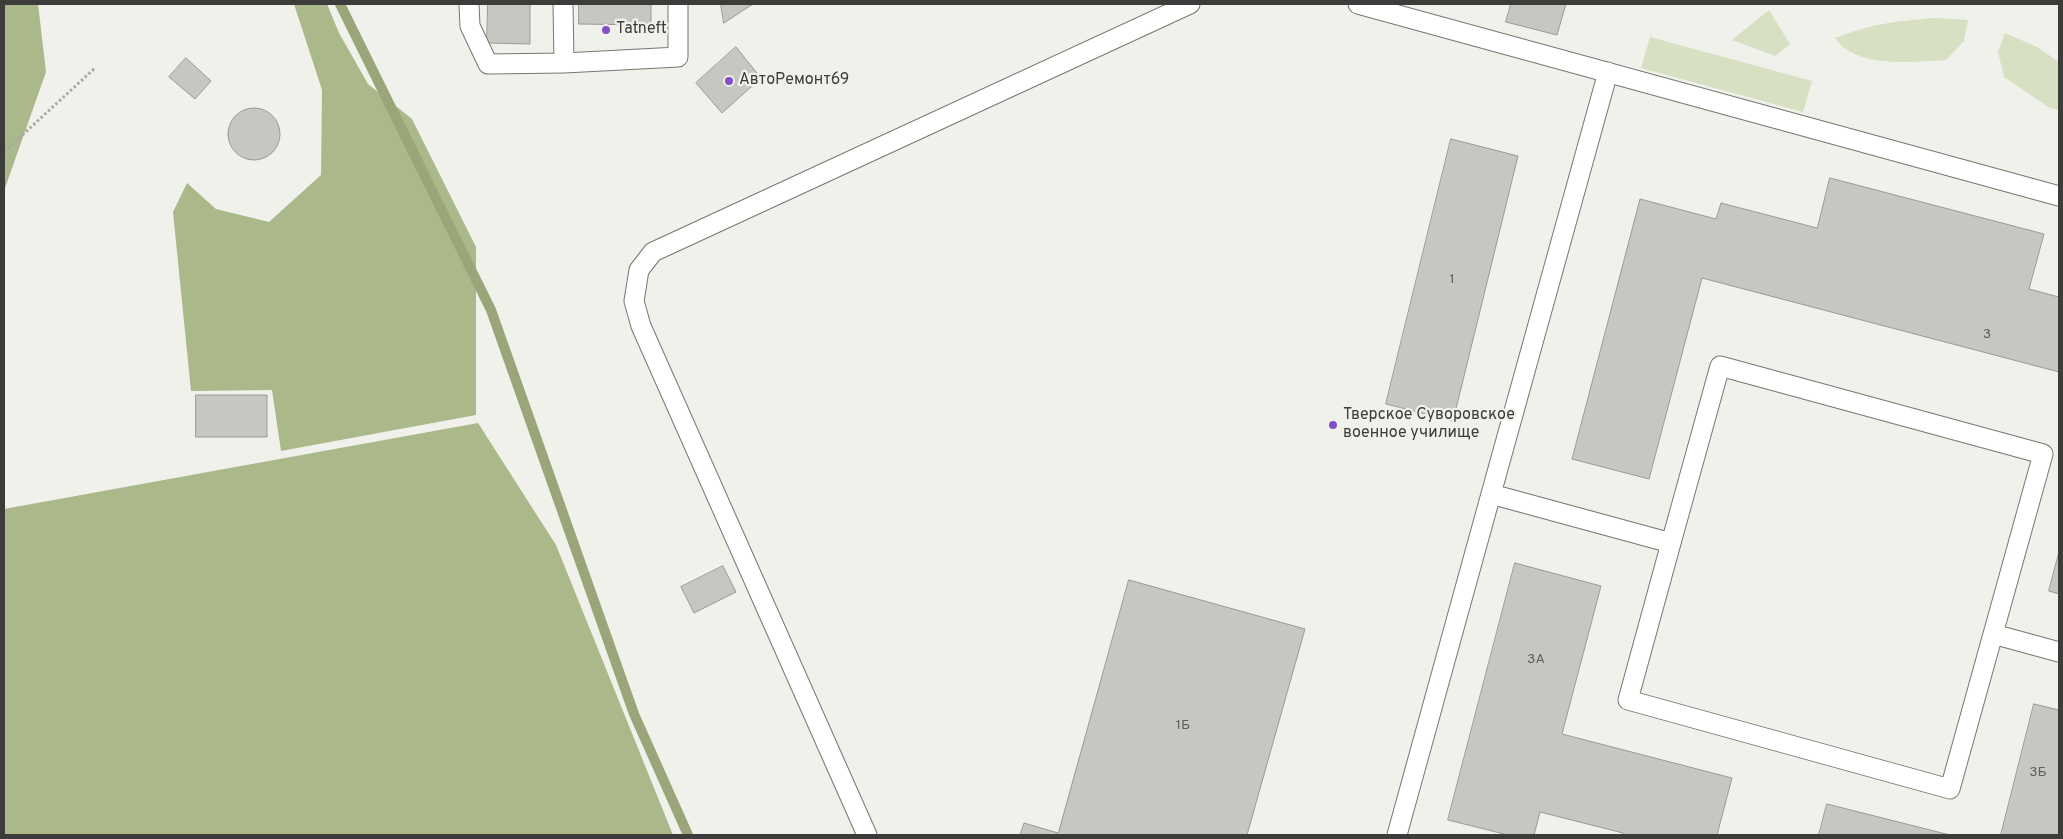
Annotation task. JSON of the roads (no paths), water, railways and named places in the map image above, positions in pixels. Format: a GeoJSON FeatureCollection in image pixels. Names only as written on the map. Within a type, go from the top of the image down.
{"type":"FeatureCollection","features":[{"type":"Feature","properties":{"kind":"lane"},"geometry":{"type":"LineString","coordinates":[[470,4],[470,26],[488,64],[564,63],[678,57],[678,4]]}},
{"type":"Feature","properties":{"kind":"lane"},"geometry":{"type":"LineString","coordinates":[[563,4],[564,63]]}},
{"type":"Feature","properties":{"kind":"lane"},"geometry":{"type":"LineString","coordinates":[[867,835],[641,326],[634,300],[639,270],[653,252],[1190,4]]}},
{"type":"Feature","properties":{"kind":"lane"},"geometry":{"type":"LineString","coordinates":[[1358,4],[2059,196]]}},
{"type":"Feature","properties":{"kind":"lane"},"geometry":{"type":"LineString","coordinates":[[1397,835],[1608,72]]}},
{"type":"Feature","properties":{"kind":"lane"},"geometry":{"type":"LineString","coordinates":[[1720,366],[2043,454],[1950,789],[1628,700],[1671,543],[1720,366]]}},
{"type":"Feature","properties":{"kind":"lane"},"geometry":{"type":"LineString","coordinates":[[1491,494],[1671,543]]}},
{"type":"Feature","properties":{"kind":"lane"},"geometry":{"type":"LineString","coordinates":[[1993,634],[2059,652]]}},
{"type":"Feature","properties":{"kind":"waterway"},"geometry":{"type":"LineString","coordinates":[[340,4],[491,310],[634,714],[688,835]]}},
{"type":"Feature","properties":{"kind":"place","name":"Tatneft"},"geometry":{"type":"Point","coordinates":[606,30]}},
{"type":"Feature","properties":{"kind":"place","name":"АвтоРемонт69"},"geometry":{"type":"Point","coordinates":[729,81]}},
{"type":"Feature","properties":{"kind":"place","name":"Тверское Суворовское военное училище"},"geometry":{"type":"Point","coordinates":[1333,425]}}]}
